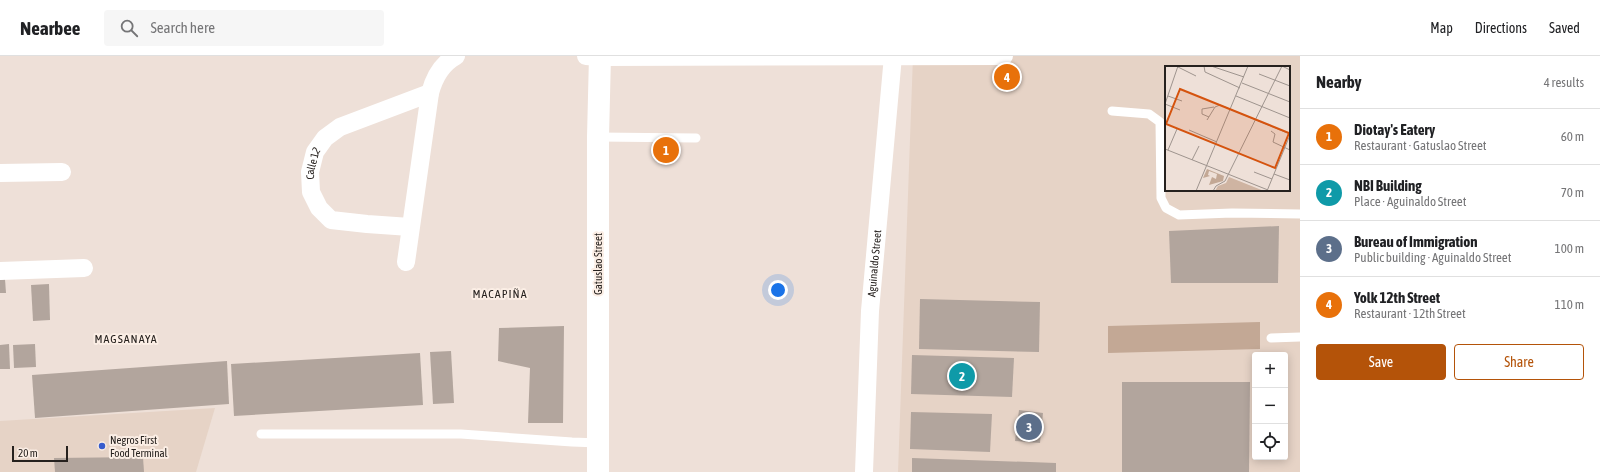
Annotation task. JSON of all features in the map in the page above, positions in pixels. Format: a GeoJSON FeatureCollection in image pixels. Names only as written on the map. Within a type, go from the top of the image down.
{"type":"FeatureCollection","features":[{"type":"Feature","properties":{"kind":"street"},"geometry":{"type":"LineString","coordinates":[[406,262],[430,92],[434,78],[443,66],[456,56]]}},
{"type":"Feature","properties":{"kind":"street"},"geometry":{"type":"LineString","coordinates":[[595,56],[1004,56]]}},
{"type":"Feature","properties":{"kind":"street","name":"Gatuslao Street"},"geometry":{"type":"LineString","coordinates":[[595,56],[598,137],[598,472]]}},
{"type":"Feature","properties":{"kind":"street","name":"Aguinaldo Street"},"geometry":{"type":"LineString","coordinates":[[864,472],[870,310],[893,56]]}},
{"type":"Feature","properties":{"kind":"street","name":"Calle 12"},"geometry":{"type":"LineString","coordinates":[[410,226],[367,224],[330,220],[319,208],[311,192],[310,172],[315,152],[325,138],[340,127],[430,92]]}},
{"type":"Feature","properties":{"kind":"street"},"geometry":{"type":"LineString","coordinates":[[0,173],[62,172]]}},
{"type":"Feature","properties":{"kind":"street"},"geometry":{"type":"LineString","coordinates":[[0,271],[84,268]]}},
{"type":"Feature","properties":{"kind":"lane"},"geometry":{"type":"LineString","coordinates":[[1112,111],[1149,114],[1160,122],[1161,198],[1166,208],[1179,215],[1232,213],[1300,214]]}},
{"type":"Feature","properties":{"kind":"lane"},"geometry":{"type":"LineString","coordinates":[[598,137],[696,138]]}},
{"type":"Feature","properties":{"kind":"lane"},"geometry":{"type":"LineString","coordinates":[[1271,338],[1300,337]]}},
{"type":"Feature","properties":{"kind":"lane"},"geometry":{"type":"LineString","coordinates":[[261,434],[461,434],[599,443]]}},
{"type":"Feature","properties":{"kind":"shaded area"},"geometry":{"type":"Polygon","coordinates":[[[913,56],[1300,56],[1300,472],[898,472],[913,56]]]}},
{"type":"Feature","properties":{"kind":"shaded area"},"geometry":{"type":"Polygon","coordinates":[[[1260,322],[1260,349],[1108,353],[1108,326],[1260,322]]]}},
{"type":"Feature","properties":{"kind":"shaded area","name":"Negros First Food Terminal"},"geometry":{"type":"Polygon","coordinates":[[[215,408],[196,472],[0,472],[0,421],[215,408]]]}},
{"type":"Feature","properties":{"kind":"building"},"geometry":{"type":"Polygon","coordinates":[[[1279,226],[1278,283],[1171,283],[1169,231],[1279,226]]]}},
{"type":"Feature","properties":{"kind":"building"},"geometry":{"type":"Polygon","coordinates":[[[5,279],[6,293],[0,293],[0,280],[5,279]]]}},
{"type":"Feature","properties":{"kind":"building"},"geometry":{"type":"Polygon","coordinates":[[[49,284],[50,320],[33,321],[31,285],[49,284]]]}},
{"type":"Feature","properties":{"kind":"building"},"geometry":{"type":"Polygon","coordinates":[[[920,299],[1040,302],[1039,352],[919,349],[920,299]]]}},
{"type":"Feature","properties":{"kind":"building"},"geometry":{"type":"Polygon","coordinates":[[[564,326],[563,423],[528,423],[530,368],[498,361],[499,328],[564,326]]]}},
{"type":"Feature","properties":{"kind":"building"},"geometry":{"type":"Polygon","coordinates":[[[9,344],[10,369],[0,369],[0,345],[9,344]]]}},
{"type":"Feature","properties":{"kind":"building"},"geometry":{"type":"Polygon","coordinates":[[[35,344],[36,367],[14,368],[13,345],[35,344]]]}},
{"type":"Feature","properties":{"kind":"building"},"geometry":{"type":"Polygon","coordinates":[[[451,351],[454,403],[433,404],[430,352],[451,351]]]}},
{"type":"Feature","properties":{"kind":"building"},"geometry":{"type":"Polygon","coordinates":[[[420,353],[423,405],[234,416],[231,364],[420,353]]]}},
{"type":"Feature","properties":{"kind":"building"},"geometry":{"type":"Polygon","coordinates":[[[912,355],[1014,358],[1012,397],[911,394],[912,355]]]}},
{"type":"Feature","properties":{"kind":"building"},"geometry":{"type":"Polygon","coordinates":[[[227,361],[229,404],[35,418],[32,375],[227,361]]]}},
{"type":"Feature","properties":{"kind":"building"},"geometry":{"type":"Polygon","coordinates":[[[1122,382],[1250,382],[1249,472],[1122,472],[1122,382]]]}},
{"type":"Feature","properties":{"kind":"building"},"geometry":{"type":"Polygon","coordinates":[[[1019,410],[1043,413],[1040,443],[1015,441],[1019,410]]]}},
{"type":"Feature","properties":{"kind":"building"},"geometry":{"type":"Polygon","coordinates":[[[911,412],[992,414],[990,452],[910,449],[911,412]]]}},
{"type":"Feature","properties":{"kind":"building"},"geometry":{"type":"Polygon","coordinates":[[[143,457],[144,472],[55,472],[54,458],[143,457]]]}},
{"type":"Feature","properties":{"kind":"building"},"geometry":{"type":"Polygon","coordinates":[[[912,458],[1056,463],[1056,472],[912,472],[912,458]]]}},
{"type":"Feature","properties":{"kind":"place","name":"Yolk 12th Street"},"geometry":{"type":"Point","coordinates":[1007,77]}},
{"type":"Feature","properties":{"kind":"place","name":"Diotay's Eatery"},"geometry":{"type":"Point","coordinates":[666,150]}},
{"type":"Feature","properties":{"kind":"place","name":"NBI Building"},"geometry":{"type":"Point","coordinates":[962,376]}},
{"type":"Feature","properties":{"kind":"place","name":"Bureau of Immigration"},"geometry":{"type":"Point","coordinates":[1029,427]}},
{"type":"Feature","properties":{"kind":"place","name":"Negros First Food Terminal"},"geometry":{"type":"Point","coordinates":[102,446]}},
{"type":"Feature","properties":{"kind":"district","name":"MACAPIÑA"},"geometry":{"type":"Point","coordinates":[500,294]}},
{"type":"Feature","properties":{"kind":"district","name":"MAGSANAYA"},"geometry":{"type":"Point","coordinates":[126,339]}}]}
